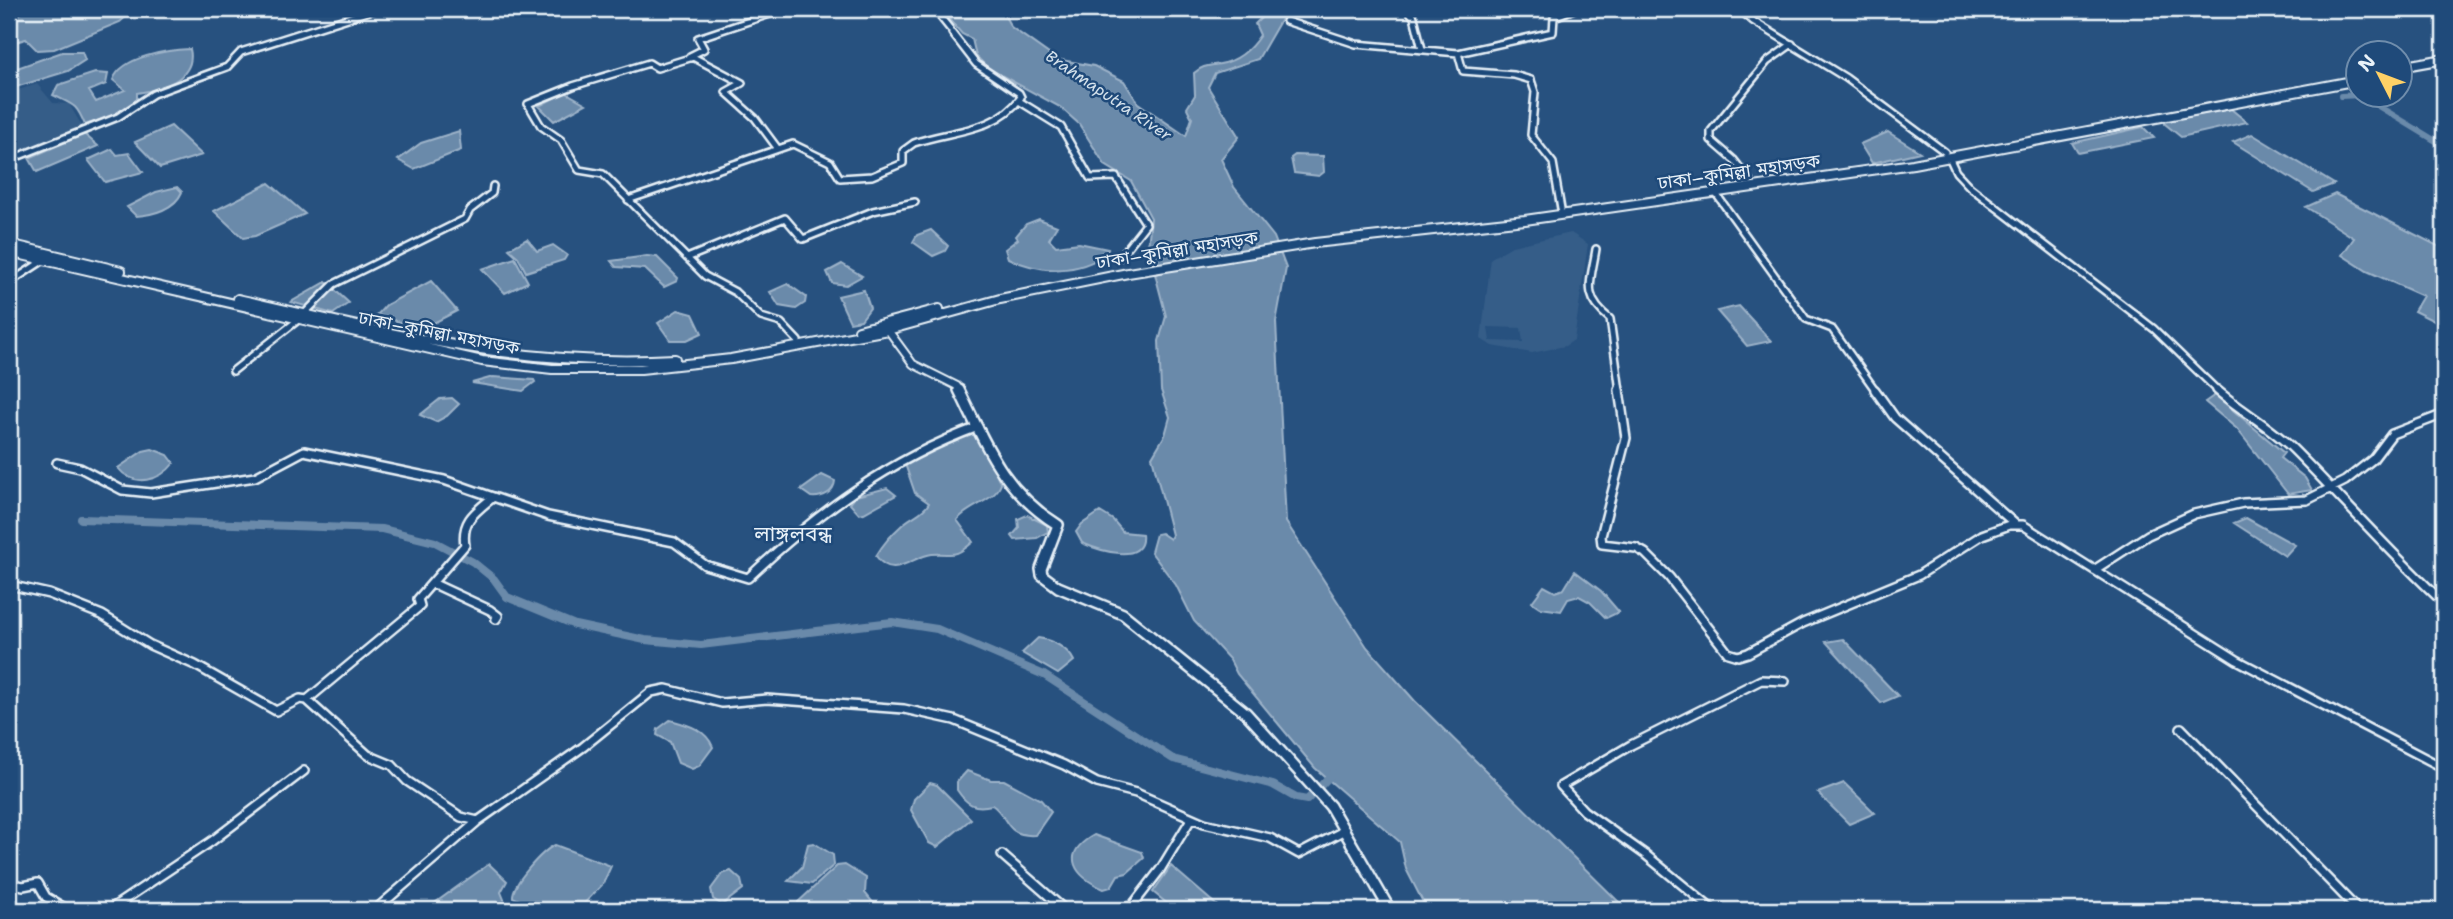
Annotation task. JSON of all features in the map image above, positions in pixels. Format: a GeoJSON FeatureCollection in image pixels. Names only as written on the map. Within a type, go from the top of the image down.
{"type":"FeatureCollection","features":[{"type":"Feature","properties":{"kind":"highway"},"geometry":{"type":"LineString","coordinates":[[2414,64],[2444,59]]}},
{"type":"Feature","properties":{"kind":"highway"},"geometry":{"type":"LineString","coordinates":[[2414,69],[2444,64]]}},
{"type":"Feature","properties":{"kind":"highway","name":"ঢাকা–কুমিল্লা মহাসড়ক"},"geometry":{"type":"LineString","coordinates":[[1314,241],[1525,220],[1947,155],[2344,81]]}},
{"type":"Feature","properties":{"kind":"highway","name":"ঢাকা–কুমিল্লা মহাসড়ক"},"geometry":{"type":"LineString","coordinates":[[9,252],[301,317],[477,352],[540,360],[600,363],[665,360],[850,332],[1029,286],[1314,241],[1947,155]]}},
{"type":"Feature","properties":{"kind":"highway","name":"ঢাকা–কুমিল্লা মহাসড়ক"},"geometry":{"type":"LineString","coordinates":[[9,244],[482,361],[552,369],[641,369],[731,359],[888,330],[1000,299],[1127,271]]}},
{"type":"Feature","properties":{"kind":"main road"},"geometry":{"type":"LineString","coordinates":[[888,330],[913,364],[957,386],[996,467],[1032,509],[1058,525],[1057,534],[1041,569],[1042,575],[1058,587],[1123,614],[1149,638],[1245,713],[1329,806],[1390,910]]}},
{"type":"Feature","properties":{"kind":"street"},"geometry":{"type":"LineString","coordinates":[[9,13],[20,9]]}},
{"type":"Feature","properties":{"kind":"street"},"geometry":{"type":"LineString","coordinates":[[9,160],[118,117],[153,94],[227,67],[241,52],[376,9]]}},
{"type":"Feature","properties":{"kind":"street"},"geometry":{"type":"LineString","coordinates":[[785,9],[698,38],[696,40],[704,48],[657,68],[649,63],[615,72],[528,104],[541,126],[561,140],[579,170],[603,174],[705,276],[734,292],[761,317],[781,323],[798,341]]}},
{"type":"Feature","properties":{"kind":"street"},"geometry":{"type":"LineString","coordinates":[[934,9],[976,64],[1019,93],[1019,101]]}},
{"type":"Feature","properties":{"kind":"street"},"geometry":{"type":"LineString","coordinates":[[1407,9],[1414,17],[1422,49]]}},
{"type":"Feature","properties":{"kind":"street"},"geometry":{"type":"LineString","coordinates":[[1286,21],[1356,44],[1458,53],[1553,32],[1555,17],[1574,9]]}},
{"type":"Feature","properties":{"kind":"street"},"geometry":{"type":"LineString","coordinates":[[1739,9],[1753,21],[1906,120],[1947,155],[1956,172],[1970,187],[2154,329],[2220,392],[2259,419],[2444,603]]}},
{"type":"Feature","properties":{"kind":"street"},"geometry":{"type":"LineString","coordinates":[[1750,181],[1734,160],[1711,141],[1711,131],[1767,62],[1792,44]]}},
{"type":"Feature","properties":{"kind":"street"},"geometry":{"type":"LineString","coordinates":[[1458,53],[1463,71],[1514,75],[1531,80],[1535,92],[1531,135],[1553,163],[1561,209]]}},
{"type":"Feature","properties":{"kind":"street"},"geometry":{"type":"LineString","coordinates":[[688,56],[742,83],[726,92],[750,111],[754,120],[767,127],[778,149]]}},
{"type":"Feature","properties":{"kind":"street"},"geometry":{"type":"LineString","coordinates":[[628,200],[647,191],[657,192],[681,180],[793,144],[825,159],[840,178],[872,176],[903,163],[904,152],[915,142],[969,131],[993,121],[1019,101]]}},
{"type":"Feature","properties":{"kind":"street"},"geometry":{"type":"LineString","coordinates":[[1019,101],[1061,127],[1090,178],[1116,177],[1126,188],[1146,225],[1120,257]]}},
{"type":"Feature","properties":{"kind":"street"},"geometry":{"type":"LineString","coordinates":[[233,372],[301,317],[334,284],[465,219],[470,210],[492,193],[493,186]]}},
{"type":"Feature","properties":{"kind":"street"},"geometry":{"type":"LineString","coordinates":[[1714,191],[1781,280],[1806,319],[1810,323],[1827,325],[1832,329],[1895,418],[2015,524]]}},
{"type":"Feature","properties":{"kind":"street"},"geometry":{"type":"LineString","coordinates":[[687,258],[785,218],[803,239],[845,225],[891,203],[915,202]]}},
{"type":"Feature","properties":{"kind":"street"},"geometry":{"type":"LineString","coordinates":[[1596,249],[1589,296],[1596,308],[1610,319],[1626,438],[1601,536],[1602,544],[1608,547],[1636,548],[1647,554],[1656,570],[1669,577],[1728,653],[1743,655],[1791,628],[1922,574],[1996,527],[2023,525],[2237,660],[2444,768]]}},
{"type":"Feature","properties":{"kind":"street"},"geometry":{"type":"LineString","coordinates":[[9,283],[44,260]]}},
{"type":"Feature","properties":{"kind":"street"},"geometry":{"type":"LineString","coordinates":[[2094,570],[2162,525],[2213,506],[2307,500],[2345,481],[2372,459],[2392,434],[2444,414]]}},
{"type":"Feature","properties":{"kind":"street"},"geometry":{"type":"LineString","coordinates":[[57,463],[79,468],[122,490],[151,493],[255,477],[303,451],[444,480],[548,516],[674,542],[705,565],[748,578],[793,535],[852,488],[939,439],[978,427]]}},
{"type":"Feature","properties":{"kind":"street"},"geometry":{"type":"LineString","coordinates":[[307,700],[395,630],[420,606],[418,599],[465,545],[461,529],[465,522],[492,498]]}},
{"type":"Feature","properties":{"kind":"street"},"geometry":{"type":"LineString","coordinates":[[432,583],[490,610],[498,616],[496,619]]}},
{"type":"Feature","properties":{"kind":"street"},"geometry":{"type":"LineString","coordinates":[[9,584],[49,594],[102,615],[150,645],[195,665],[276,711],[300,699],[307,700],[368,755],[392,765],[407,780],[461,817],[478,821]]}},
{"type":"Feature","properties":{"kind":"street"},"geometry":{"type":"LineString","coordinates":[[1713,910],[1646,855],[1584,811],[1563,791],[1563,782],[1597,767],[1631,745],[1761,680],[1785,681]]}},
{"type":"Feature","properties":{"kind":"street"},"geometry":{"type":"LineString","coordinates":[[376,910],[478,821],[583,747],[651,692],[666,689],[722,703],[767,699],[904,709],[954,720],[1064,765],[1097,783],[1136,793],[1191,819],[1270,838],[1299,854],[1345,830]]}},
{"type":"Feature","properties":{"kind":"street"},"geometry":{"type":"LineString","coordinates":[[2181,728],[2358,910]]}},
{"type":"Feature","properties":{"kind":"street"},"geometry":{"type":"LineString","coordinates":[[109,910],[212,841],[304,771]]}},
{"type":"Feature","properties":{"kind":"street"},"geometry":{"type":"LineString","coordinates":[[1129,910],[1160,870],[1191,819]]}},
{"type":"Feature","properties":{"kind":"street"},"geometry":{"type":"LineString","coordinates":[[1002,855],[1065,910]]}},
{"type":"Feature","properties":{"kind":"street"},"geometry":{"type":"LineString","coordinates":[[9,884],[23,886],[38,883],[46,897],[68,910]]}},
{"type":"Feature","properties":{"kind":"shaded area"},"geometry":{"type":"Polygon","coordinates":[[[37,84],[53,103],[69,104],[82,126],[61,135],[64,143],[9,164],[9,93],[37,84]]]}},
{"type":"Feature","properties":{"kind":"shaded area"},"geometry":{"type":"Polygon","coordinates":[[[1571,233],[1588,244],[1574,340],[1565,346],[1532,353],[1492,346],[1481,339],[1491,258],[1512,246],[1571,233]],[[1488,327],[1490,341],[1523,342],[1521,328],[1488,327]]]}},
{"type":"Feature","properties":{"kind":"water"},"geometry":{"type":"Polygon","coordinates":[[[30,9],[84,9],[128,15],[120,22],[54,49],[37,50],[26,39],[9,44],[9,16],[30,9]]]}},
{"type":"Feature","properties":{"kind":"water","name":"Brahmaputra River"},"geometry":{"type":"Polygon","coordinates":[[[940,9],[1001,9],[1011,27],[1056,59],[1094,66],[1124,81],[1138,103],[1186,136],[1192,118],[1187,108],[1195,95],[1194,73],[1243,54],[1260,35],[1255,24],[1270,9],[1287,9],[1258,59],[1215,73],[1208,87],[1239,137],[1221,159],[1234,187],[1274,237],[1286,268],[1276,322],[1286,522],[1367,647],[1415,701],[1627,910],[1427,910],[1406,869],[1400,842],[1315,768],[1237,674],[1230,660],[1194,621],[1176,585],[1151,552],[1156,534],[1161,533],[1170,539],[1172,535],[1152,457],[1165,435],[1170,417],[1161,390],[1159,341],[1166,316],[1148,247],[1151,218],[1131,181],[1105,165],[1079,124],[1060,107],[988,68],[976,56],[972,39],[962,34],[940,9]]]}},
{"type":"Feature","properties":{"kind":"water"},"geometry":{"type":"Polygon","coordinates":[[[190,49],[191,59],[182,75],[166,86],[137,93],[137,101],[124,112],[85,125],[73,106],[53,95],[58,85],[95,73],[108,74],[106,84],[89,91],[96,102],[125,90],[113,80],[126,65],[158,53],[190,49]]]}},
{"type":"Feature","properties":{"kind":"water"},"geometry":{"type":"Polygon","coordinates":[[[62,52],[82,52],[85,60],[68,71],[16,87],[9,83],[17,68],[62,52]]]}},
{"type":"Feature","properties":{"kind":"water"},"geometry":{"type":"Polygon","coordinates":[[[565,92],[586,104],[554,121],[539,106],[565,92]]]}},
{"type":"Feature","properties":{"kind":"water"},"geometry":{"type":"Polygon","coordinates":[[[2231,109],[2247,122],[2181,137],[2165,124],[2165,121],[2231,109]]]}},
{"type":"Feature","properties":{"kind":"water"},"geometry":{"type":"Polygon","coordinates":[[[171,126],[202,155],[160,168],[135,142],[171,126]]]}},
{"type":"Feature","properties":{"kind":"water"},"geometry":{"type":"Polygon","coordinates":[[[2143,127],[2154,138],[2078,153],[2072,143],[2143,127]]]}},
{"type":"Feature","properties":{"kind":"water"},"geometry":{"type":"Polygon","coordinates":[[[459,131],[461,150],[414,169],[398,160],[421,143],[459,131]]]}},
{"type":"Feature","properties":{"kind":"water"},"geometry":{"type":"Polygon","coordinates":[[[1888,132],[1920,152],[1872,163],[1860,144],[1888,132]]]}},
{"type":"Feature","properties":{"kind":"water"},"geometry":{"type":"Polygon","coordinates":[[[84,134],[98,146],[37,172],[29,158],[84,134]]]}},
{"type":"Feature","properties":{"kind":"water"},"geometry":{"type":"Polygon","coordinates":[[[2252,134],[2334,184],[2313,192],[2233,142],[2252,134]]]}},
{"type":"Feature","properties":{"kind":"water"},"geometry":{"type":"Polygon","coordinates":[[[112,149],[117,155],[129,153],[143,172],[105,182],[88,160],[112,149]]]}},
{"type":"Feature","properties":{"kind":"water"},"geometry":{"type":"Polygon","coordinates":[[[1295,155],[1323,156],[1324,172],[1319,176],[1294,173],[1291,158],[1295,155]]]}},
{"type":"Feature","properties":{"kind":"water"},"geometry":{"type":"Polygon","coordinates":[[[269,183],[305,214],[255,236],[243,238],[214,211],[269,183]]]}},
{"type":"Feature","properties":{"kind":"water"},"geometry":{"type":"Polygon","coordinates":[[[177,187],[182,192],[179,198],[163,210],[136,216],[127,207],[156,192],[177,187]]]}},
{"type":"Feature","properties":{"kind":"water"},"geometry":{"type":"Polygon","coordinates":[[[2335,194],[2444,249],[2444,326],[2414,311],[2423,296],[2367,271],[2342,255],[2354,238],[2306,207],[2335,194]]]}},
{"type":"Feature","properties":{"kind":"water"},"geometry":{"type":"Polygon","coordinates":[[[1039,219],[1057,226],[1049,239],[1056,246],[1079,243],[1108,249],[1107,253],[1084,265],[1059,269],[1033,267],[1008,258],[1005,249],[1018,239],[1016,236],[1026,224],[1039,219]]]}},
{"type":"Feature","properties":{"kind":"water"},"geometry":{"type":"Polygon","coordinates":[[[931,230],[948,246],[945,251],[933,256],[913,242],[917,235],[931,230]]]}},
{"type":"Feature","properties":{"kind":"water"},"geometry":{"type":"Polygon","coordinates":[[[527,239],[537,251],[553,245],[567,255],[564,260],[526,272],[518,257],[509,249],[527,239]]]}},
{"type":"Feature","properties":{"kind":"water"},"geometry":{"type":"Polygon","coordinates":[[[657,257],[678,278],[677,281],[664,287],[645,269],[616,267],[611,261],[657,257]]]}},
{"type":"Feature","properties":{"kind":"water"},"geometry":{"type":"Polygon","coordinates":[[[515,258],[528,282],[505,293],[482,269],[515,258]]]}},
{"type":"Feature","properties":{"kind":"water"},"geometry":{"type":"Polygon","coordinates":[[[842,264],[862,276],[846,285],[832,283],[827,272],[842,264]]]}},
{"type":"Feature","properties":{"kind":"water"},"geometry":{"type":"Polygon","coordinates":[[[431,281],[457,311],[422,329],[377,315],[386,305],[431,281]]]}},
{"type":"Feature","properties":{"kind":"water"},"geometry":{"type":"Polygon","coordinates":[[[326,282],[349,303],[333,314],[291,302],[326,282]]]}},
{"type":"Feature","properties":{"kind":"water"},"geometry":{"type":"Polygon","coordinates":[[[788,284],[806,297],[805,303],[796,309],[779,306],[770,292],[788,284]]]}},
{"type":"Feature","properties":{"kind":"water"},"geometry":{"type":"Polygon","coordinates":[[[864,290],[870,308],[861,320],[850,322],[838,296],[864,290]]]}},
{"type":"Feature","properties":{"kind":"water"},"geometry":{"type":"Polygon","coordinates":[[[1739,306],[1771,341],[1747,346],[1717,311],[1739,306]]]}},
{"type":"Feature","properties":{"kind":"water"},"geometry":{"type":"Polygon","coordinates":[[[678,310],[693,314],[702,333],[687,340],[670,340],[658,323],[678,310]]]}},
{"type":"Feature","properties":{"kind":"water"},"geometry":{"type":"Polygon","coordinates":[[[493,377],[535,382],[523,391],[472,383],[493,377]]]}},
{"type":"Feature","properties":{"kind":"water"},"geometry":{"type":"Polygon","coordinates":[[[2215,395],[2284,453],[2280,458],[2305,478],[2312,490],[2288,494],[2237,429],[2205,402],[2215,395]]]}},
{"type":"Feature","properties":{"kind":"water"},"geometry":{"type":"Polygon","coordinates":[[[452,398],[459,404],[436,422],[420,415],[440,399],[452,398]]]}},
{"type":"Feature","properties":{"kind":"water"},"geometry":{"type":"Polygon","coordinates":[[[972,431],[978,433],[1001,484],[993,495],[957,520],[973,542],[953,554],[932,554],[896,567],[882,563],[876,556],[885,543],[929,503],[915,493],[904,461],[972,431]]]}},
{"type":"Feature","properties":{"kind":"water"},"geometry":{"type":"Polygon","coordinates":[[[152,449],[168,455],[174,463],[162,474],[139,480],[124,474],[118,468],[143,451],[152,449]]]}},
{"type":"Feature","properties":{"kind":"water"},"geometry":{"type":"Polygon","coordinates":[[[822,475],[835,481],[827,494],[811,497],[801,490],[822,475]]]}},
{"type":"Feature","properties":{"kind":"water"},"geometry":{"type":"Polygon","coordinates":[[[887,488],[896,495],[864,513],[859,514],[850,504],[856,496],[887,488]]]}},
{"type":"Feature","properties":{"kind":"water"},"geometry":{"type":"Polygon","coordinates":[[[1100,512],[1113,520],[1123,532],[1142,534],[1137,550],[1129,553],[1109,552],[1082,543],[1076,532],[1082,524],[1100,512]]]}},
{"type":"Feature","properties":{"kind":"water"},"geometry":{"type":"Polygon","coordinates":[[[1027,515],[1047,525],[1048,532],[1037,538],[1015,540],[1012,536],[1019,528],[1018,519],[1027,515]]]}},
{"type":"Feature","properties":{"kind":"water"},"geometry":{"type":"Polygon","coordinates":[[[2246,518],[2295,545],[2285,556],[2234,523],[2246,518]]]}},
{"type":"Feature","properties":{"kind":"water"},"geometry":{"type":"Polygon","coordinates":[[[1575,571],[1601,591],[1619,612],[1606,618],[1590,602],[1579,596],[1568,599],[1561,611],[1541,608],[1532,602],[1544,586],[1555,592],[1564,589],[1575,571]]]}},
{"type":"Feature","properties":{"kind":"water"},"geometry":{"type":"Polygon","coordinates":[[[1038,638],[1059,645],[1074,661],[1058,674],[1022,653],[1038,638]]]}},
{"type":"Feature","properties":{"kind":"water"},"geometry":{"type":"Polygon","coordinates":[[[1843,639],[1898,696],[1881,703],[1826,642],[1843,639]]]}},
{"type":"Feature","properties":{"kind":"water"},"geometry":{"type":"Polygon","coordinates":[[[670,720],[696,729],[710,741],[713,747],[699,766],[692,769],[678,763],[670,742],[657,735],[658,729],[670,720]]]}},
{"type":"Feature","properties":{"kind":"water"},"geometry":{"type":"Polygon","coordinates":[[[967,771],[991,780],[1004,780],[1041,800],[1051,812],[1035,835],[1018,833],[992,805],[976,806],[961,795],[957,790],[957,782],[967,771]]]}},
{"type":"Feature","properties":{"kind":"water"},"geometry":{"type":"Polygon","coordinates":[[[930,783],[937,785],[971,819],[937,847],[929,843],[911,810],[914,799],[930,783]]]}},
{"type":"Feature","properties":{"kind":"water"},"geometry":{"type":"Polygon","coordinates":[[[1844,783],[1875,813],[1849,824],[1818,793],[1844,783]]]}},
{"type":"Feature","properties":{"kind":"water"},"geometry":{"type":"Polygon","coordinates":[[[1094,835],[1142,852],[1144,858],[1127,873],[1118,875],[1111,887],[1104,889],[1086,878],[1075,865],[1076,850],[1094,835]]]}},
{"type":"Feature","properties":{"kind":"water"},"geometry":{"type":"Polygon","coordinates":[[[814,843],[833,855],[834,865],[812,884],[788,881],[802,867],[808,844],[814,843]]]}},
{"type":"Feature","properties":{"kind":"water"},"geometry":{"type":"Polygon","coordinates":[[[555,845],[611,866],[603,884],[578,910],[539,910],[513,897],[517,884],[529,868],[555,845]]]}},
{"type":"Feature","properties":{"kind":"water"},"geometry":{"type":"Polygon","coordinates":[[[489,864],[507,881],[501,892],[507,907],[505,910],[425,910],[489,864]]]}},
{"type":"Feature","properties":{"kind":"water"},"geometry":{"type":"Polygon","coordinates":[[[845,865],[866,878],[865,893],[879,910],[805,910],[799,907],[798,902],[837,866],[845,865]]]}},
{"type":"Feature","properties":{"kind":"water"},"geometry":{"type":"Polygon","coordinates":[[[1171,866],[1221,909],[1175,910],[1153,892],[1171,866]]]}},
{"type":"Feature","properties":{"kind":"water"},"geometry":{"type":"Polygon","coordinates":[[[731,871],[741,880],[743,889],[722,905],[713,899],[711,889],[722,874],[731,871]]]}},
{"type":"Feature","properties":{"kind":"waterway"},"geometry":{"type":"LineString","coordinates":[[2341,96],[2360,95],[2444,146]]}},
{"type":"Feature","properties":{"kind":"waterway"},"geometry":{"type":"LineString","coordinates":[[81,519],[382,529],[435,542],[473,562],[494,579],[507,597],[575,625],[645,640],[701,645],[892,622],[937,629],[1044,675],[1173,759],[1273,785],[1296,798],[1307,800],[1333,773]]}},
{"type":"Feature","properties":{"kind":"district","name":"লাঙ্গলবন্ধ"},"geometry":{"type":"Point","coordinates":[793,534]}}]}
